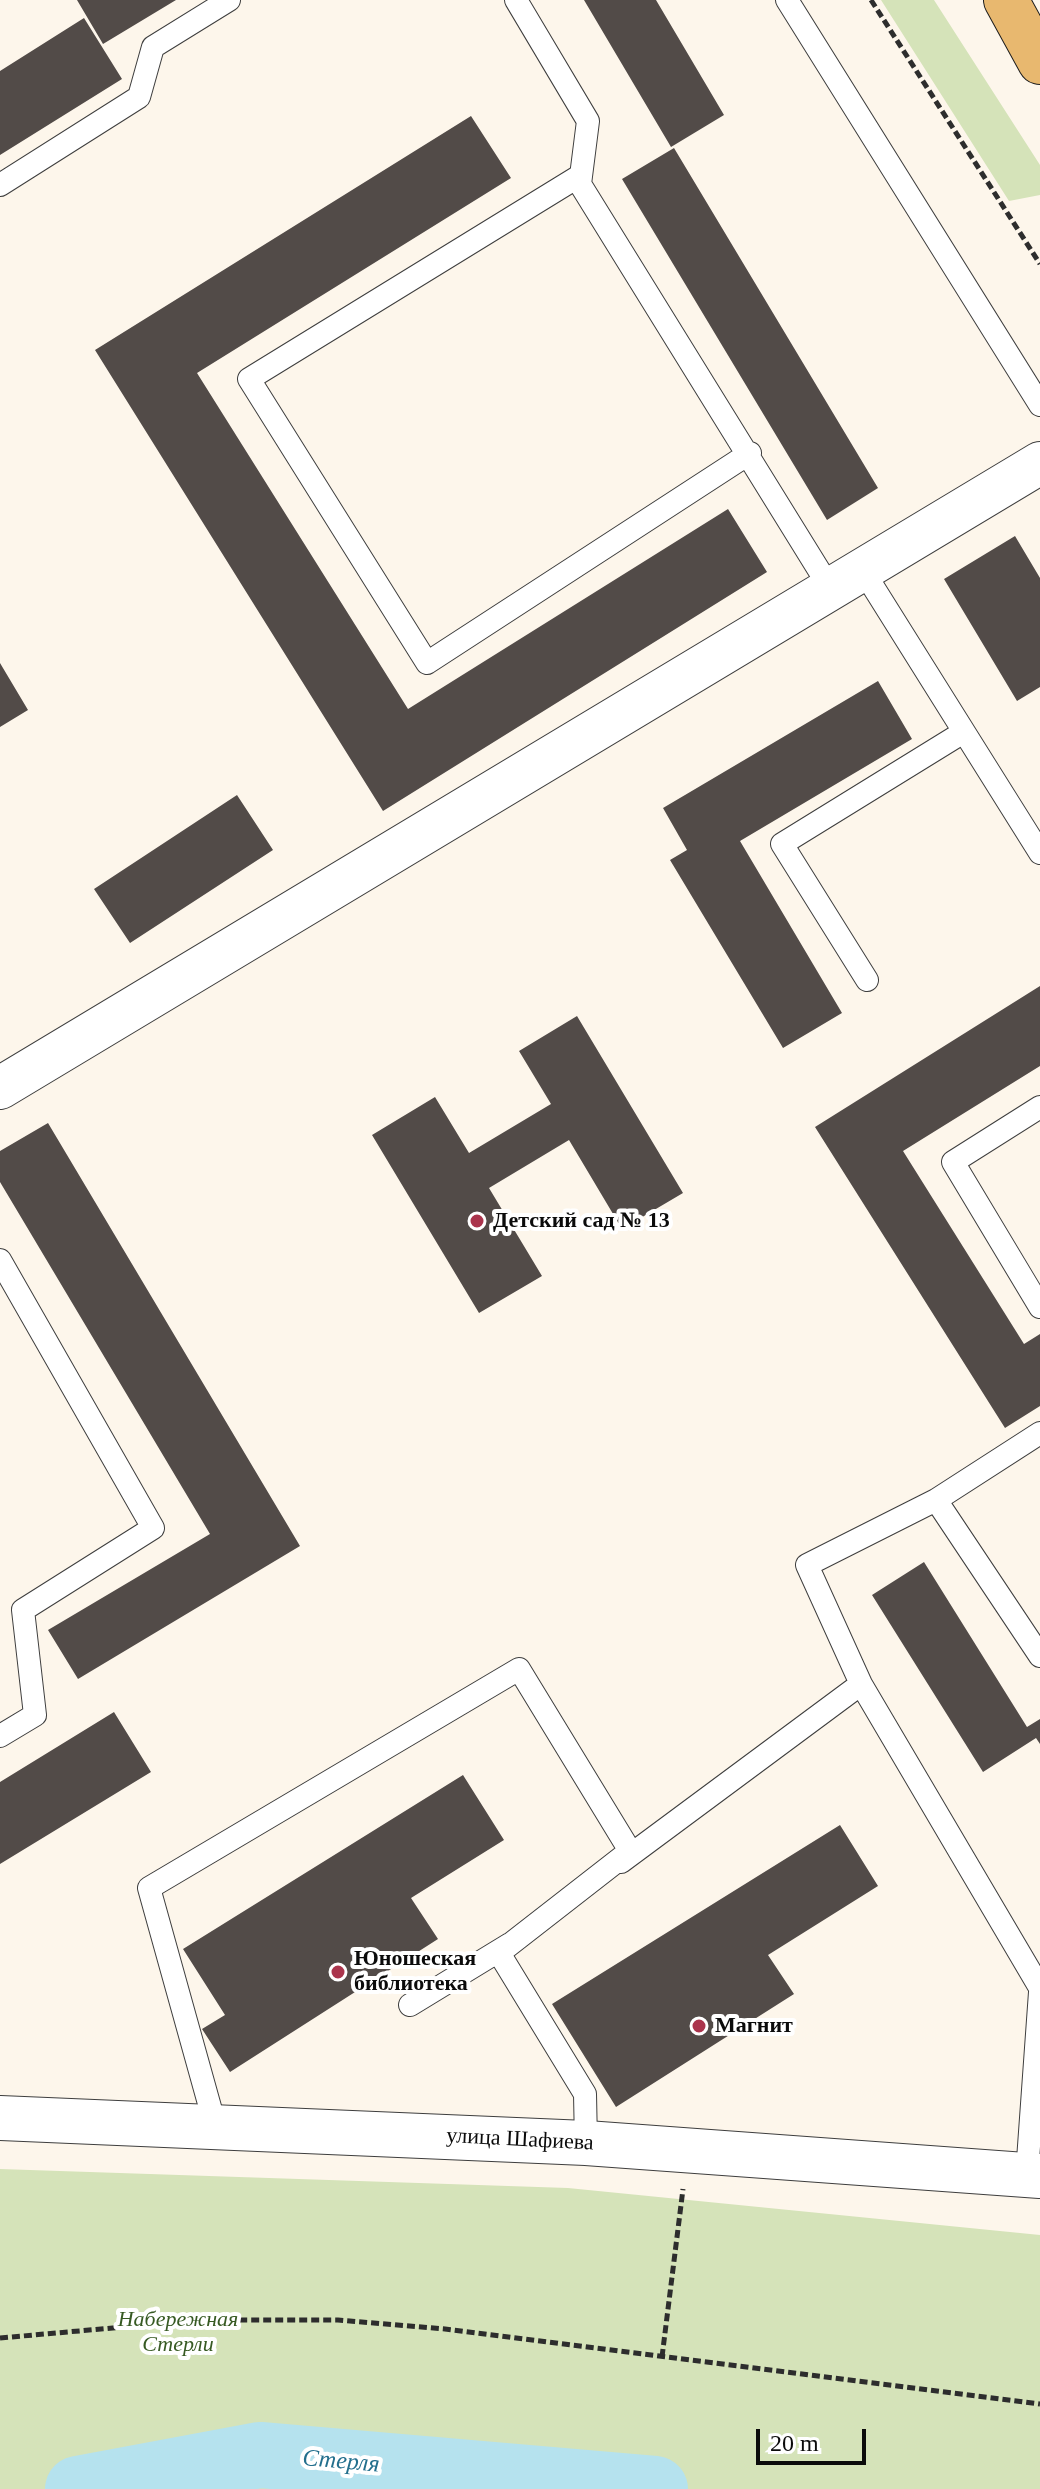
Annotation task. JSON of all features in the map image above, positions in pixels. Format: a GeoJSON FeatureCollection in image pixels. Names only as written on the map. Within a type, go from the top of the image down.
{"type":"FeatureCollection","features":[{"type":"Feature","properties":{"kind":"main road"},"geometry":{"type":"LineString","coordinates":[[1022,22],[1040,62]]}},
{"type":"Feature","properties":{"kind":"street"},"geometry":{"type":"LineString","coordinates":[[0,1088],[1040,463]]}},
{"type":"Feature","properties":{"kind":"street","name":"улица Шафиева"},"geometry":{"type":"LineString","coordinates":[[0,2118],[586,2143],[1033,2175]]}},
{"type":"Feature","properties":{"kind":"lane"},"geometry":{"type":"LineString","coordinates":[[0,185],[139,97],[153,47],[229,0]]}},
{"type":"Feature","properties":{"kind":"lane"},"geometry":{"type":"LineString","coordinates":[[516,0],[588,121],[580,184],[750,453],[962,733],[1040,853]]}},
{"type":"Feature","properties":{"kind":"lane"},"geometry":{"type":"LineString","coordinates":[[787,0],[1040,405]]}},
{"type":"Feature","properties":{"kind":"lane"},"geometry":{"type":"LineString","coordinates":[[581,175],[249,379],[427,663],[750,453]]}},
{"type":"Feature","properties":{"kind":"lane"},"geometry":{"type":"LineString","coordinates":[[867,980],[782,844],[962,733]]}},
{"type":"Feature","properties":{"kind":"lane"},"geometry":{"type":"LineString","coordinates":[[1040,1107],[953,1162],[1040,1307]]}},
{"type":"Feature","properties":{"kind":"lane"},"geometry":{"type":"LineString","coordinates":[[0,1736],[35,1715],[23,1610],[153,1528],[3,1274]]}},
{"type":"Feature","properties":{"kind":"lane"},"geometry":{"type":"LineString","coordinates":[[1033,2175],[1040,1990],[861,1684],[807,1565],[936,1500],[1040,1433]]}},
{"type":"Feature","properties":{"kind":"lane"},"geometry":{"type":"LineString","coordinates":[[936,1500],[1040,1656]]}},
{"type":"Feature","properties":{"kind":"lane"},"geometry":{"type":"LineString","coordinates":[[215,2125],[149,1888],[519,1669],[630,1851],[499,1953]]}},
{"type":"Feature","properties":{"kind":"lane"},"geometry":{"type":"LineString","coordinates":[[410,2005],[499,1953],[861,1684]]}},
{"type":"Feature","properties":{"kind":"lane"},"geometry":{"type":"LineString","coordinates":[[499,1953],[585,2094],[586,2143]]}},
{"type":"Feature","properties":{"kind":"path"},"geometry":{"type":"LineString","coordinates":[[871,0],[1040,264]]}},
{"type":"Feature","properties":{"kind":"path"},"geometry":{"type":"LineString","coordinates":[[662,2358],[683,2188]]}},
{"type":"Feature","properties":{"kind":"path"},"geometry":{"type":"LineString","coordinates":[[0,2338],[202,2320],[338,2320],[445,2329],[1040,2404]]}},
{"type":"Feature","properties":{"kind":"green space"},"geometry":{"type":"Polygon","coordinates":[[[881,0],[934,0],[1040,165],[1040,195],[1009,201],[881,0]]]}},
{"type":"Feature","properties":{"kind":"green space","name":"Набережная Стерли"},"geometry":{"type":"Polygon","coordinates":[[[0,2169],[568,2188],[1040,2235],[1040,2489],[0,2489],[0,2169]]]}},
{"type":"Feature","properties":{"kind":"building"},"geometry":{"type":"Polygon","coordinates":[[[77,0],[176,0],[103,44],[77,0]]]}},
{"type":"Feature","properties":{"kind":"building"},"geometry":{"type":"Polygon","coordinates":[[[584,0],[656,0],[724,115],[671,147],[584,0]]]}},
{"type":"Feature","properties":{"kind":"building"},"geometry":{"type":"Polygon","coordinates":[[[84,18],[122,79],[0,155],[0,71],[84,18]]]}},
{"type":"Feature","properties":{"kind":"building"},"geometry":{"type":"Polygon","coordinates":[[[471,116],[511,178],[197,373],[408,709],[728,509],[767,572],[383,811],[95,350],[471,116]]]}},
{"type":"Feature","properties":{"kind":"building"},"geometry":{"type":"Polygon","coordinates":[[[674,148],[878,488],[827,520],[622,179],[674,148]]]}},
{"type":"Feature","properties":{"kind":"building"},"geometry":{"type":"Polygon","coordinates":[[[1015,536],[1040,578],[1040,687],[1017,701],[944,579],[1015,536]]]}},
{"type":"Feature","properties":{"kind":"building"},"geometry":{"type":"Polygon","coordinates":[[[0,663],[28,710],[0,727],[0,663]]]}},
{"type":"Feature","properties":{"kind":"building"},"geometry":{"type":"Polygon","coordinates":[[[878,681],[912,739],[740,841],[842,1013],[783,1048],[670,860],[687,850],[663,808],[878,681]]]}},
{"type":"Feature","properties":{"kind":"building"},"geometry":{"type":"Polygon","coordinates":[[[237,795],[273,850],[130,943],[94,889],[237,795]]]}},
{"type":"Feature","properties":{"kind":"building"},"geometry":{"type":"Polygon","coordinates":[[[1040,986],[1040,1066],[903,1151],[1024,1344],[1040,1334],[1040,1406],[1005,1428],[815,1127],[1040,986]]]}},
{"type":"Feature","properties":{"kind":"building"},"geometry":{"type":"Polygon","coordinates":[[[577,1016],[683,1193],[622,1229],[569,1140],[489,1188],[542,1276],[479,1313],[372,1135],[435,1097],[469,1153],[551,1104],[519,1051],[577,1016]]]}},
{"type":"Feature","properties":{"kind":"building"},"geometry":{"type":"Polygon","coordinates":[[[48,1123],[300,1546],[78,1679],[48,1630],[210,1534],[0,1182],[0,1151],[48,1123]]]}},
{"type":"Feature","properties":{"kind":"building"},"geometry":{"type":"Polygon","coordinates":[[[924,1562],[1027,1727],[1040,1719],[1040,1744],[1036,1738],[983,1772],[872,1595],[924,1562]]]}},
{"type":"Feature","properties":{"kind":"building"},"geometry":{"type":"Polygon","coordinates":[[[114,1712],[151,1772],[0,1864],[0,1782],[114,1712]]]}},
{"type":"Feature","properties":{"kind":"building"},"geometry":{"type":"Polygon","coordinates":[[[463,1775],[504,1840],[411,1898],[438,1939],[230,2072],[202,2029],[225,2015],[183,1949],[463,1775]]]}},
{"type":"Feature","properties":{"kind":"building"},"geometry":{"type":"Polygon","coordinates":[[[840,1825],[878,1886],[768,1955],[794,1994],[616,2107],[552,2004],[840,1825]]]}},
{"type":"Feature","properties":{"kind":"waterway","name":"Стерля"},"geometry":{"type":"LineString","coordinates":[[78,2489],[260,2455],[655,2489]]}},
{"type":"Feature","properties":{"kind":"place","name":"Детский сад № 13"},"geometry":{"type":"Point","coordinates":[477,1221]}},
{"type":"Feature","properties":{"kind":"place","name":"Юношеская библиотека"},"geometry":{"type":"Point","coordinates":[338,1972]}},
{"type":"Feature","properties":{"kind":"place","name":"Магнит"},"geometry":{"type":"Point","coordinates":[699,2026]}}]}
